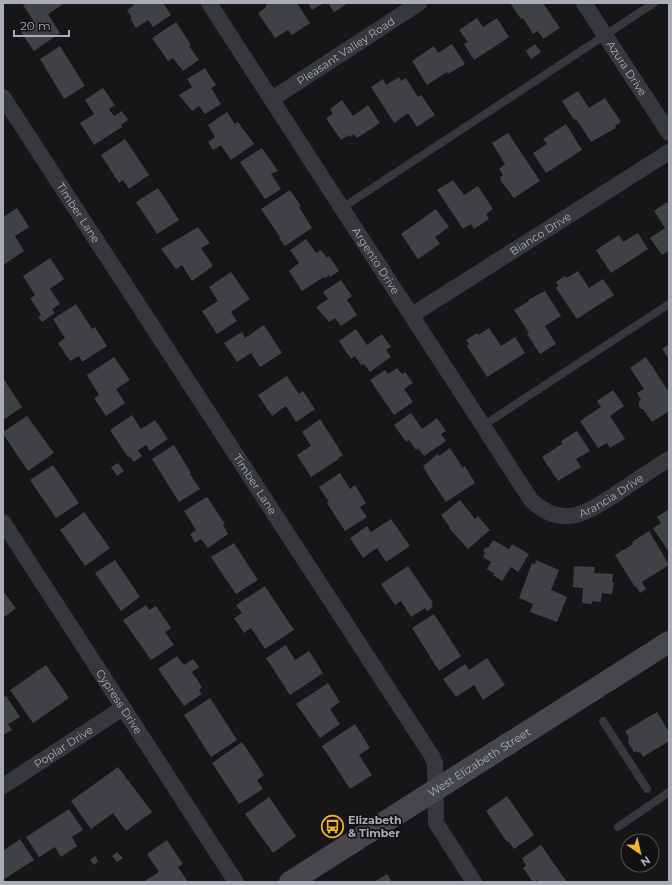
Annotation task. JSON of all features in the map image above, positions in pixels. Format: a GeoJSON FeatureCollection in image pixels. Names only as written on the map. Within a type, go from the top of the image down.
{"type":"FeatureCollection","features":[{"type":"Feature","properties":{"kind":"main road","name":"West Elizabeth Street"},"geometry":{"type":"LineString","coordinates":[[290,882],[669,642]]}},
{"type":"Feature","properties":{"kind":"street","name":"Argento Drive"},"geometry":{"type":"LineString","coordinates":[[209,3],[484,425],[531,500],[549,512]]}},
{"type":"Feature","properties":{"kind":"street","name":"Pleasant Valley Road"},"geometry":{"type":"LineString","coordinates":[[272,99],[419,3]]}},
{"type":"Feature","properties":{"kind":"street","name":"Azura Drive"},"geometry":{"type":"LineString","coordinates":[[584,3],[669,133]]}},
{"type":"Feature","properties":{"kind":"street","name":"Timber Lane"},"geometry":{"type":"LineString","coordinates":[[3,97],[432,756],[435,763],[436,823],[474,882]]}},
{"type":"Feature","properties":{"kind":"street","name":"Bianco Drive"},"geometry":{"type":"LineString","coordinates":[[412,315],[669,152]]}},
{"type":"Feature","properties":{"kind":"street","name":"Arancia Drive"},"geometry":{"type":"LineString","coordinates":[[549,512],[561,515],[576,515],[591,510],[669,459]]}},
{"type":"Feature","properties":{"kind":"street","name":"Cypress Drive"},"geometry":{"type":"LineString","coordinates":[[3,522],[236,882]]}},
{"type":"Feature","properties":{"kind":"street","name":"Poplar Drive"},"geometry":{"type":"LineString","coordinates":[[3,786],[123,708]]}},
{"type":"Feature","properties":{"kind":"lane"},"geometry":{"type":"LineString","coordinates":[[342,208],[654,3]]}},
{"type":"Feature","properties":{"kind":"lane"},"geometry":{"type":"LineString","coordinates":[[484,425],[669,304]]}},
{"type":"Feature","properties":{"kind":"lane"},"geometry":{"type":"LineString","coordinates":[[603,721],[647,790]]}},
{"type":"Feature","properties":{"kind":"lane"},"geometry":{"type":"LineString","coordinates":[[618,827],[669,792]]}},
{"type":"Feature","properties":{"kind":"building"},"geometry":{"type":"Polygon","coordinates":[[[26,3],[65,3],[48,14],[60,33],[34,51],[19,29],[33,20],[23,5],[26,3]]]}},
{"type":"Feature","properties":{"kind":"building"},"geometry":{"type":"Polygon","coordinates":[[[132,3],[163,3],[171,15],[153,27],[148,20],[136,28],[130,19],[132,18],[127,10],[134,5],[132,3]]]}},
{"type":"Feature","properties":{"kind":"building"},"geometry":{"type":"Polygon","coordinates":[[[269,3],[297,3],[310,23],[292,35],[288,30],[275,38],[258,13],[269,3]]]}},
{"type":"Feature","properties":{"kind":"building"},"geometry":{"type":"Polygon","coordinates":[[[308,3],[324,3],[312,10],[308,3]]]}},
{"type":"Feature","properties":{"kind":"building"},"geometry":{"type":"Polygon","coordinates":[[[328,3],[348,3],[334,12],[328,3]]]}},
{"type":"Feature","properties":{"kind":"building"},"geometry":{"type":"Polygon","coordinates":[[[510,3],[543,3],[560,28],[543,39],[538,31],[533,34],[523,18],[521,19],[510,3]]]}},
{"type":"Feature","properties":{"kind":"building"},"geometry":{"type":"Polygon","coordinates":[[[477,18],[483,27],[497,18],[509,37],[474,60],[464,44],[468,42],[459,30],[477,18]]]}},
{"type":"Feature","properties":{"kind":"building"},"geometry":{"type":"Polygon","coordinates":[[[176,22],[191,45],[189,46],[199,60],[183,71],[173,58],[168,61],[152,38],[176,22]]]}},
{"type":"Feature","properties":{"kind":"building"},"geometry":{"type":"Polygon","coordinates":[[[452,44],[465,64],[448,74],[447,72],[427,85],[412,61],[434,46],[438,53],[452,44]]]}},
{"type":"Feature","properties":{"kind":"building"},"geometry":{"type":"Polygon","coordinates":[[[535,44],[541,52],[531,59],[526,51],[535,44]]]}},
{"type":"Feature","properties":{"kind":"building"},"geometry":{"type":"Polygon","coordinates":[[[60,46],[85,86],[64,99],[40,59],[60,46]]]}},
{"type":"Feature","properties":{"kind":"building"},"geometry":{"type":"Polygon","coordinates":[[[205,68],[216,85],[211,88],[221,104],[205,114],[199,106],[192,111],[179,95],[192,87],[187,79],[205,68]]]}},
{"type":"Feature","properties":{"kind":"building"},"geometry":{"type":"Polygon","coordinates":[[[399,77],[401,81],[406,78],[418,97],[421,95],[435,115],[417,127],[408,113],[394,123],[371,87],[383,79],[386,85],[399,77]]]}},
{"type":"Feature","properties":{"kind":"building"},"geometry":{"type":"Polygon","coordinates":[[[103,88],[115,105],[109,109],[114,116],[122,111],[128,120],[121,125],[122,127],[94,145],[80,123],[94,114],[85,100],[103,88]]]}},
{"type":"Feature","properties":{"kind":"building"},"geometry":{"type":"Polygon","coordinates":[[[578,91],[589,108],[605,98],[621,122],[615,126],[616,128],[591,142],[562,101],[578,91]]]}},
{"type":"Feature","properties":{"kind":"building"},"geometry":{"type":"Polygon","coordinates":[[[342,100],[353,116],[368,105],[380,123],[357,138],[354,134],[341,140],[326,118],[333,114],[330,109],[342,100]]]}},
{"type":"Feature","properties":{"kind":"building"},"geometry":{"type":"Polygon","coordinates":[[[227,112],[235,124],[238,122],[254,144],[231,160],[221,145],[213,150],[208,142],[215,137],[208,125],[227,112]]]}},
{"type":"Feature","properties":{"kind":"building"},"geometry":{"type":"Polygon","coordinates":[[[566,124],[582,150],[546,173],[533,153],[547,144],[543,139],[566,124]]]}},
{"type":"Feature","properties":{"kind":"building"},"geometry":{"type":"Polygon","coordinates":[[[508,133],[540,181],[514,198],[501,181],[500,177],[503,175],[499,169],[505,164],[492,143],[508,133]]]}},
{"type":"Feature","properties":{"kind":"building"},"geometry":{"type":"Polygon","coordinates":[[[125,139],[149,175],[129,189],[123,180],[119,183],[101,155],[125,139]]]}},
{"type":"Feature","properties":{"kind":"building"},"geometry":{"type":"Polygon","coordinates":[[[262,148],[278,171],[271,174],[281,189],[265,199],[240,162],[262,148]]]}},
{"type":"Feature","properties":{"kind":"building"},"geometry":{"type":"Polygon","coordinates":[[[453,180],[464,195],[478,186],[493,209],[486,214],[489,219],[474,229],[471,224],[463,229],[437,190],[453,180]]]}},
{"type":"Feature","properties":{"kind":"building"},"geometry":{"type":"Polygon","coordinates":[[[158,188],[179,220],[157,234],[136,202],[158,188]]]}},
{"type":"Feature","properties":{"kind":"building"},"geometry":{"type":"Polygon","coordinates":[[[290,190],[301,206],[299,207],[312,228],[285,246],[261,209],[290,190]]]}},
{"type":"Feature","properties":{"kind":"building"},"geometry":{"type":"Polygon","coordinates":[[[667,202],[669,205],[669,251],[662,255],[650,238],[665,228],[654,211],[667,202]]]}},
{"type":"Feature","properties":{"kind":"building"},"geometry":{"type":"Polygon","coordinates":[[[17,208],[29,227],[15,236],[24,251],[3,265],[3,217],[17,208]]]}},
{"type":"Feature","properties":{"kind":"building"},"geometry":{"type":"Polygon","coordinates":[[[436,209],[449,227],[435,237],[440,244],[418,259],[401,234],[436,209]]]}},
{"type":"Feature","properties":{"kind":"building"},"geometry":{"type":"Polygon","coordinates":[[[198,227],[210,243],[201,248],[213,266],[192,281],[182,265],[176,269],[161,249],[198,227]]]}},
{"type":"Feature","properties":{"kind":"building"},"geometry":{"type":"Polygon","coordinates":[[[638,233],[648,249],[611,273],[596,250],[619,235],[623,242],[638,233]]]}},
{"type":"Feature","properties":{"kind":"building"},"geometry":{"type":"Polygon","coordinates":[[[306,239],[316,253],[321,250],[327,258],[329,256],[339,271],[330,277],[328,274],[325,278],[324,277],[302,291],[289,271],[299,263],[290,250],[306,239]]]}},
{"type":"Feature","properties":{"kind":"building"},"geometry":{"type":"Polygon","coordinates":[[[50,258],[64,279],[50,289],[60,304],[52,309],[55,313],[42,322],[38,317],[41,315],[30,298],[35,295],[23,276],[50,258]]]}},
{"type":"Feature","properties":{"kind":"building"},"geometry":{"type":"Polygon","coordinates":[[[578,271],[589,288],[603,279],[614,295],[577,319],[556,288],[558,286],[556,282],[565,276],[567,278],[578,271]]]}},
{"type":"Feature","properties":{"kind":"building"},"geometry":{"type":"Polygon","coordinates":[[[231,272],[250,299],[231,312],[237,321],[217,334],[202,311],[218,301],[209,287],[231,272]]]}},
{"type":"Feature","properties":{"kind":"building"},"geometry":{"type":"Polygon","coordinates":[[[341,280],[352,296],[347,300],[357,315],[341,326],[335,318],[329,322],[316,307],[328,299],[323,292],[341,280]]]}},
{"type":"Feature","properties":{"kind":"building"},"geometry":{"type":"Polygon","coordinates":[[[545,291],[561,316],[545,326],[556,344],[540,354],[527,334],[529,333],[514,310],[529,301],[528,300],[545,291]]]}},
{"type":"Feature","properties":{"kind":"building"},"geometry":{"type":"Polygon","coordinates":[[[76,304],[92,329],[95,327],[107,346],[82,362],[79,356],[70,361],[58,343],[65,338],[53,319],[76,304]]]}},
{"type":"Feature","properties":{"kind":"building"},"geometry":{"type":"Polygon","coordinates":[[[264,325],[282,353],[260,367],[251,353],[237,362],[224,343],[242,332],[245,338],[264,325]]]}},
{"type":"Feature","properties":{"kind":"building"},"geometry":{"type":"Polygon","coordinates":[[[489,328],[501,346],[515,337],[525,353],[487,377],[467,346],[469,344],[466,340],[489,328]]]}},
{"type":"Feature","properties":{"kind":"building"},"geometry":{"type":"Polygon","coordinates":[[[356,329],[367,345],[382,334],[391,347],[386,350],[391,357],[370,372],[364,364],[361,365],[355,356],[351,359],[339,341],[356,329]]]}},
{"type":"Feature","properties":{"kind":"building"},"geometry":{"type":"Polygon","coordinates":[[[669,344],[669,359],[662,349],[669,344]]]}},
{"type":"Feature","properties":{"kind":"building"},"geometry":{"type":"Polygon","coordinates":[[[114,357],[130,380],[116,389],[125,403],[106,416],[94,398],[99,395],[87,375],[114,357]]]}},
{"type":"Feature","properties":{"kind":"building"},"geometry":{"type":"Polygon","coordinates":[[[646,357],[669,392],[669,411],[652,422],[643,409],[639,406],[639,402],[641,400],[637,393],[644,389],[630,368],[646,357]]]}},
{"type":"Feature","properties":{"kind":"building"},"geometry":{"type":"Polygon","coordinates":[[[397,368],[402,374],[405,372],[413,383],[404,389],[413,402],[394,415],[370,380],[385,370],[388,374],[397,368]]]}},
{"type":"Feature","properties":{"kind":"building"},"geometry":{"type":"Polygon","coordinates":[[[287,376],[299,394],[303,391],[315,409],[296,422],[286,406],[272,416],[258,395],[287,376]]]}},
{"type":"Feature","properties":{"kind":"building"},"geometry":{"type":"Polygon","coordinates":[[[3,378],[22,407],[3,420],[3,378]]]}},
{"type":"Feature","properties":{"kind":"building"},"geometry":{"type":"Polygon","coordinates":[[[613,390],[624,406],[610,416],[625,439],[610,448],[607,443],[598,448],[580,421],[601,407],[597,401],[613,390]]]}},
{"type":"Feature","properties":{"kind":"building"},"geometry":{"type":"Polygon","coordinates":[[[411,413],[422,429],[437,418],[446,431],[441,434],[446,441],[424,456],[418,448],[416,450],[409,440],[406,442],[394,425],[411,413]]]}},
{"type":"Feature","properties":{"kind":"building"},"geometry":{"type":"Polygon","coordinates":[[[132,415],[141,429],[155,420],[168,439],[150,451],[146,445],[138,450],[142,456],[134,462],[129,456],[128,457],[110,430],[132,415]]]}},
{"type":"Feature","properties":{"kind":"building"},"geometry":{"type":"Polygon","coordinates":[[[27,416],[54,453],[28,471],[3,434],[3,432],[27,416]]]}},
{"type":"Feature","properties":{"kind":"building"},"geometry":{"type":"Polygon","coordinates":[[[320,419],[343,455],[311,477],[297,455],[311,446],[302,432],[320,419]]]}},
{"type":"Feature","properties":{"kind":"building"},"geometry":{"type":"Polygon","coordinates":[[[577,431],[590,451],[576,459],[581,467],[558,481],[542,457],[562,444],[561,441],[577,431]]]}},
{"type":"Feature","properties":{"kind":"building"},"geometry":{"type":"Polygon","coordinates":[[[174,445],[200,489],[179,502],[152,459],[174,445]]]}},
{"type":"Feature","properties":{"kind":"building"},"geometry":{"type":"Polygon","coordinates":[[[450,448],[463,468],[465,466],[475,483],[446,502],[423,466],[438,454],[439,456],[450,448]]]}},
{"type":"Feature","properties":{"kind":"building"},"geometry":{"type":"Polygon","coordinates":[[[118,463],[124,471],[117,476],[111,467],[118,463]]]}},
{"type":"Feature","properties":{"kind":"building"},"geometry":{"type":"Polygon","coordinates":[[[53,465],[79,503],[56,518],[30,480],[53,465]]]}},
{"type":"Feature","properties":{"kind":"building"},"geometry":{"type":"Polygon","coordinates":[[[340,473],[350,489],[355,485],[366,503],[360,507],[367,517],[345,531],[327,503],[329,502],[319,487],[340,473]]]}},
{"type":"Feature","properties":{"kind":"building"},"geometry":{"type":"Polygon","coordinates":[[[207,497],[225,524],[223,525],[228,534],[208,548],[201,539],[195,543],[190,534],[196,530],[184,511],[207,497]]]}},
{"type":"Feature","properties":{"kind":"building"},"geometry":{"type":"Polygon","coordinates":[[[460,500],[475,519],[478,516],[490,530],[468,549],[449,528],[450,527],[441,515],[460,500]]]}},
{"type":"Feature","properties":{"kind":"building"},"geometry":{"type":"Polygon","coordinates":[[[669,509],[669,552],[653,528],[661,523],[657,517],[669,509]]]}},
{"type":"Feature","properties":{"kind":"building"},"geometry":{"type":"Polygon","coordinates":[[[84,512],[110,548],[85,566],[60,530],[84,512]]]}},
{"type":"Feature","properties":{"kind":"building"},"geometry":{"type":"Polygon","coordinates":[[[391,519],[410,546],[386,562],[377,548],[363,558],[350,538],[367,526],[371,532],[391,519]]]}},
{"type":"Feature","properties":{"kind":"building"},"geometry":{"type":"Polygon","coordinates":[[[649,531],[669,565],[642,582],[646,589],[640,593],[615,555],[633,544],[632,542],[649,531]]]}},
{"type":"Feature","properties":{"kind":"building"},"geometry":{"type":"Polygon","coordinates":[[[493,540],[509,549],[512,544],[529,554],[518,572],[511,567],[502,581],[487,569],[491,562],[483,557],[485,553],[483,551],[486,547],[488,548],[493,540]]]}},
{"type":"Feature","properties":{"kind":"building"},"geometry":{"type":"Polygon","coordinates":[[[234,543],[258,580],[236,594],[211,557],[234,543]]]}},
{"type":"Feature","properties":{"kind":"building"},"geometry":{"type":"Polygon","coordinates":[[[115,560],[140,597],[121,611],[95,573],[115,560]]]}},
{"type":"Feature","properties":{"kind":"building"},"geometry":{"type":"Polygon","coordinates":[[[536,560],[559,570],[551,590],[567,597],[557,622],[530,612],[533,604],[519,598],[532,563],[535,564],[536,560]]]}},
{"type":"Feature","properties":{"kind":"building"},"geometry":{"type":"Polygon","coordinates":[[[408,566],[433,603],[431,604],[433,607],[427,611],[425,608],[411,617],[401,601],[395,605],[381,584],[408,566]]]}},
{"type":"Feature","properties":{"kind":"building"},"geometry":{"type":"Polygon","coordinates":[[[574,566],[595,567],[594,573],[613,574],[612,582],[614,583],[612,594],[602,593],[601,602],[592,601],[592,604],[582,603],[583,588],[573,587],[574,566]]]}},
{"type":"Feature","properties":{"kind":"building"},"geometry":{"type":"Polygon","coordinates":[[[265,586],[294,630],[265,649],[251,628],[244,633],[234,618],[242,613],[236,605],[265,586]]]}},
{"type":"Feature","properties":{"kind":"building"},"geometry":{"type":"Polygon","coordinates":[[[3,591],[16,608],[3,618],[3,591]]]}},
{"type":"Feature","properties":{"kind":"building"},"geometry":{"type":"Polygon","coordinates":[[[146,605],[149,610],[156,606],[171,628],[165,632],[174,645],[151,660],[123,620],[146,605]]]}},
{"type":"Feature","properties":{"kind":"building"},"geometry":{"type":"Polygon","coordinates":[[[434,614],[461,656],[439,671],[412,628],[434,614]]]}},
{"type":"Feature","properties":{"kind":"building"},"geometry":{"type":"Polygon","coordinates":[[[286,645],[295,660],[309,651],[323,673],[290,695],[266,658],[286,645]]]}},
{"type":"Feature","properties":{"kind":"building"},"geometry":{"type":"Polygon","coordinates":[[[177,656],[184,665],[193,659],[199,667],[192,672],[202,687],[199,690],[202,694],[184,706],[158,669],[177,656]]]}},
{"type":"Feature","properties":{"kind":"building"},"geometry":{"type":"Polygon","coordinates":[[[487,658],[505,685],[483,700],[474,685],[456,697],[443,679],[465,664],[469,670],[487,658]]]}},
{"type":"Feature","properties":{"kind":"building"},"geometry":{"type":"Polygon","coordinates":[[[46,665],[69,698],[33,723],[10,690],[46,665]]]}},
{"type":"Feature","properties":{"kind":"building"},"geometry":{"type":"Polygon","coordinates":[[[328,683],[340,702],[330,709],[340,724],[320,738],[296,704],[328,683]]]}},
{"type":"Feature","properties":{"kind":"building"},"geometry":{"type":"Polygon","coordinates":[[[6,696],[20,717],[8,724],[12,730],[3,735],[3,698],[6,696]]]}},
{"type":"Feature","properties":{"kind":"building"},"geometry":{"type":"Polygon","coordinates":[[[210,698],[237,740],[211,757],[184,715],[210,698]]]}},
{"type":"Feature","properties":{"kind":"building"},"geometry":{"type":"Polygon","coordinates":[[[657,712],[669,732],[669,741],[643,757],[640,752],[634,752],[628,742],[629,738],[625,731],[657,712]]]}},
{"type":"Feature","properties":{"kind":"building"},"geometry":{"type":"Polygon","coordinates":[[[355,724],[370,748],[359,755],[372,775],[350,789],[322,746],[355,724]]]}},
{"type":"Feature","properties":{"kind":"building"},"geometry":{"type":"Polygon","coordinates":[[[242,742],[264,775],[257,780],[263,789],[239,804],[212,763],[242,742]]]}},
{"type":"Feature","properties":{"kind":"building"},"geometry":{"type":"Polygon","coordinates":[[[118,767],[152,812],[126,831],[113,813],[91,829],[71,801],[118,767]]]}},
{"type":"Feature","properties":{"kind":"building"},"geometry":{"type":"Polygon","coordinates":[[[507,796],[534,835],[514,849],[508,841],[507,842],[486,811],[507,796]]]}},
{"type":"Feature","properties":{"kind":"building"},"geometry":{"type":"Polygon","coordinates":[[[269,797],[296,836],[273,853],[245,814],[269,797]]]}},
{"type":"Feature","properties":{"kind":"building"},"geometry":{"type":"Polygon","coordinates":[[[69,809],[83,830],[72,837],[77,846],[61,857],[55,847],[39,857],[26,837],[69,809]]]}},
{"type":"Feature","properties":{"kind":"building"},"geometry":{"type":"Polygon","coordinates":[[[20,839],[34,860],[3,880],[3,851],[20,839]]]}},
{"type":"Feature","properties":{"kind":"building"},"geometry":{"type":"Polygon","coordinates":[[[167,840],[183,864],[178,867],[188,882],[143,882],[159,872],[147,854],[167,840]]]}},
{"type":"Feature","properties":{"kind":"building"},"geometry":{"type":"Polygon","coordinates":[[[541,845],[567,882],[538,882],[537,880],[533,882],[523,868],[526,866],[522,858],[541,845]]]}},
{"type":"Feature","properties":{"kind":"building"},"geometry":{"type":"Polygon","coordinates":[[[117,852],[123,858],[117,862],[112,856],[117,852]]]}},
{"type":"Feature","properties":{"kind":"building"},"geometry":{"type":"Polygon","coordinates":[[[95,856],[98,861],[94,865],[90,860],[95,856]]]}},
{"type":"Feature","properties":{"kind":"building"},"geometry":{"type":"Polygon","coordinates":[[[387,874],[392,882],[374,882],[387,874]]]}},
{"type":"Feature","properties":{"kind":"place","name":"Elizabeth & Timber"},"geometry":{"type":"Point","coordinates":[332,826]}}]}
